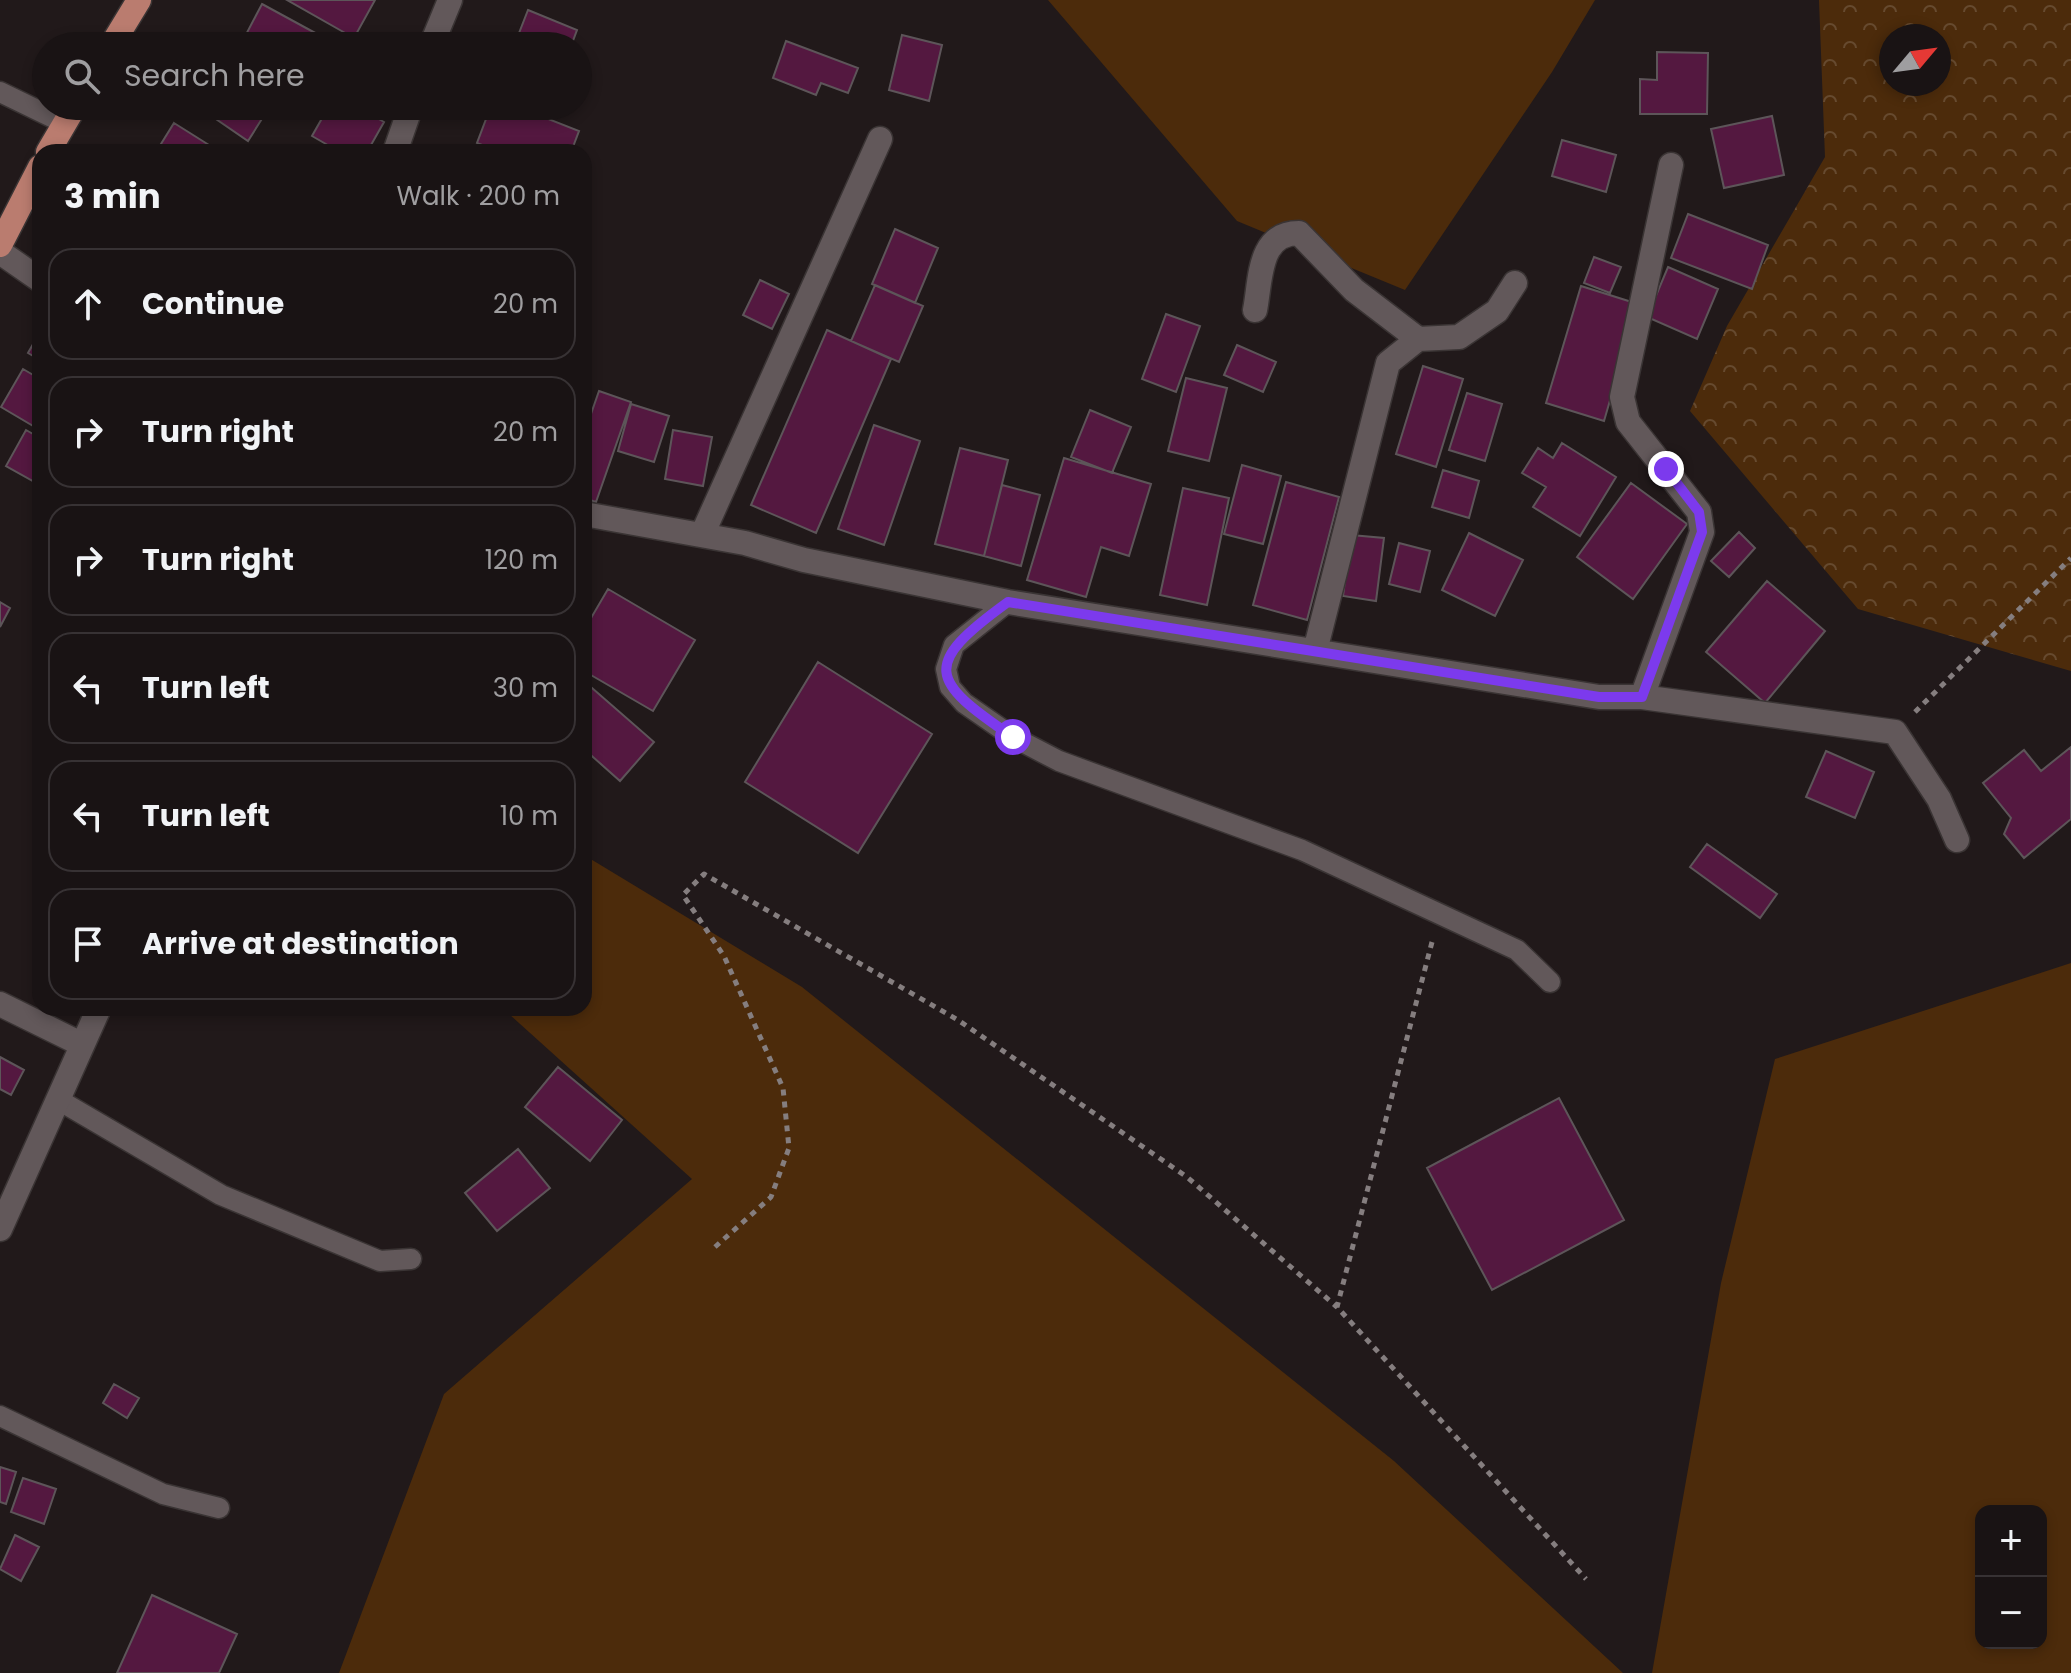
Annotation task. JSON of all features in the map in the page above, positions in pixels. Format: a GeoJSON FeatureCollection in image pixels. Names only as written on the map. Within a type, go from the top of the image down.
{"type":"FeatureCollection","features":[{"type":"Feature","properties":{"kind":"main road"},"geometry":{"type":"LineString","coordinates":[[120,32],[139,0]]}},
{"type":"Feature","properties":{"kind":"main road"},"geometry":{"type":"LineString","coordinates":[[53,144],[67,120]]}},
{"type":"Feature","properties":{"kind":"main road"},"geometry":{"type":"LineString","coordinates":[[0,245],[32,183]]}},
{"type":"Feature","properties":{"kind":"street"},"geometry":{"type":"LineString","coordinates":[[437,32],[450,0]]}},
{"type":"Feature","properties":{"kind":"street"},"geometry":{"type":"LineString","coordinates":[[398,144],[406,120]]}},
{"type":"Feature","properties":{"kind":"street"},"geometry":{"type":"LineString","coordinates":[[702,535],[880,139]]}},
{"type":"Feature","properties":{"kind":"street"},"geometry":{"type":"LineString","coordinates":[[1642,697],[1702,532],[1699,512],[1628,422],[1622,397],[1671,165]]}},
{"type":"Feature","properties":{"kind":"street"},"geometry":{"type":"LineString","coordinates":[[1255,310],[1265,252],[1279,236],[1299,233],[1354,290],[1418,339]]}},
{"type":"Feature","properties":{"kind":"street"},"geometry":{"type":"LineString","coordinates":[[0,252],[32,274]]}},
{"type":"Feature","properties":{"kind":"street"},"geometry":{"type":"LineString","coordinates":[[1315,651],[1388,363],[1418,339],[1459,337],[1497,311],[1515,283]]}},
{"type":"Feature","properties":{"kind":"street"},"geometry":{"type":"LineString","coordinates":[[592,515],[702,535],[1008,602],[1599,697],[1642,697],[1895,732],[1939,799],[1957,840]]}},
{"type":"Feature","properties":{"kind":"street"},"geometry":{"type":"LineString","coordinates":[[0,1004],[81,1044]]}},
{"type":"Feature","properties":{"kind":"street"},"geometry":{"type":"LineString","coordinates":[[0,1229],[95,1016]]}},
{"type":"Feature","properties":{"kind":"lane"},"geometry":{"type":"LineString","coordinates":[[0,92],[32,102]]}},
{"type":"Feature","properties":{"kind":"lane"},"geometry":{"type":"LineString","coordinates":[[1008,602],[954,645],[946,669],[950,687],[964,703],[1013,737],[1059,761],[1302,850],[1517,950],[1550,982]]}},
{"type":"Feature","properties":{"kind":"lane"},"geometry":{"type":"LineString","coordinates":[[57,1099],[221,1195],[380,1261],[411,1259]]}},
{"type":"Feature","properties":{"kind":"lane"},"geometry":{"type":"LineString","coordinates":[[0,1416],[163,1494],[219,1508]]}},
{"type":"Feature","properties":{"kind":"path"},"geometry":{"type":"LineString","coordinates":[[1895,732],[2071,558]]}},
{"type":"Feature","properties":{"kind":"path"},"geometry":{"type":"LineString","coordinates":[[715,1247],[771,1197],[789,1148],[783,1088],[724,956],[683,895],[704,874],[958,1020],[1187,1177],[1337,1307],[1586,1579]]}},
{"type":"Feature","properties":{"kind":"path"},"geometry":{"type":"LineString","coordinates":[[1337,1307],[1439,914]]}},
{"type":"Feature","properties":{"kind":"green space"},"geometry":{"type":"Polygon","coordinates":[[[1048,0],[1595,0],[1552,72],[1405,290],[1237,221],[1048,0]]]}},
{"type":"Feature","properties":{"kind":"green space"},"geometry":{"type":"Polygon","coordinates":[[[1819,0],[2071,0],[2071,671],[1858,609],[1690,411],[1727,326],[1825,157],[1819,0]]]}},
{"type":"Feature","properties":{"kind":"green space"},"geometry":{"type":"Polygon","coordinates":[[[592,860],[802,987],[1394,1461],[1623,1673],[339,1673],[444,1394],[692,1179],[511,1016],[592,1016],[592,860]]]}},
{"type":"Feature","properties":{"kind":"green space"},"geometry":{"type":"Polygon","coordinates":[[[2071,963],[2071,1673],[1652,1673],[1721,1283],[1775,1059],[2071,963]]]}},
{"type":"Feature","properties":{"kind":"building"},"geometry":{"type":"Polygon","coordinates":[[[287,0],[375,0],[357,32],[343,32],[287,0]]]}},
{"type":"Feature","properties":{"kind":"building"},"geometry":{"type":"Polygon","coordinates":[[[262,4],[313,32],[247,32],[262,4]]]}},
{"type":"Feature","properties":{"kind":"building"},"geometry":{"type":"Polygon","coordinates":[[[528,10],[577,30],[576,32],[519,32],[528,10]]]}},
{"type":"Feature","properties":{"kind":"building"},"geometry":{"type":"Polygon","coordinates":[[[902,35],[942,45],[929,101],[889,90],[902,35]]]}},
{"type":"Feature","properties":{"kind":"building"},"geometry":{"type":"Polygon","coordinates":[[[786,41],[858,68],[848,93],[821,83],[816,95],[773,78],[786,41]]]}},
{"type":"Feature","properties":{"kind":"building"},"geometry":{"type":"Polygon","coordinates":[[[1657,52],[1708,53],[1707,114],[1640,114],[1640,79],[1657,80],[1657,52]]]}},
{"type":"Feature","properties":{"kind":"building"},"geometry":{"type":"Polygon","coordinates":[[[1772,116],[1784,175],[1724,188],[1711,129],[1772,116]]]}},
{"type":"Feature","properties":{"kind":"building"},"geometry":{"type":"Polygon","coordinates":[[[217,120],[261,120],[248,141],[217,120]]]}},
{"type":"Feature","properties":{"kind":"building"},"geometry":{"type":"Polygon","coordinates":[[[321,120],[384,122],[372,144],[326,144],[312,136],[321,120]]]}},
{"type":"Feature","properties":{"kind":"building"},"geometry":{"type":"Polygon","coordinates":[[[486,120],[551,120],[579,131],[574,144],[477,143],[486,120]]]}},
{"type":"Feature","properties":{"kind":"building"},"geometry":{"type":"Polygon","coordinates":[[[174,123],[207,144],[161,144],[174,123]]]}},
{"type":"Feature","properties":{"kind":"building"},"geometry":{"type":"Polygon","coordinates":[[[1562,140],[1616,155],[1606,192],[1552,176],[1562,140]]]}},
{"type":"Feature","properties":{"kind":"building"},"geometry":{"type":"Polygon","coordinates":[[[1688,214],[1768,245],[1752,289],[1671,258],[1688,214]]]}},
{"type":"Feature","properties":{"kind":"building"},"geometry":{"type":"Polygon","coordinates":[[[895,229],[938,248],[915,303],[872,284],[895,229]]]}},
{"type":"Feature","properties":{"kind":"building"},"geometry":{"type":"Polygon","coordinates":[[[1594,257],[1621,267],[1610,293],[1584,283],[1594,257]]]}},
{"type":"Feature","properties":{"kind":"building"},"geometry":{"type":"Polygon","coordinates":[[[1668,267],[1718,289],[1697,339],[1647,317],[1668,267]]]}},
{"type":"Feature","properties":{"kind":"building"},"geometry":{"type":"Polygon","coordinates":[[[760,280],[789,294],[772,329],[743,315],[760,280]]]}},
{"type":"Feature","properties":{"kind":"building"},"geometry":{"type":"Polygon","coordinates":[[[875,285],[923,306],[899,362],[851,341],[875,285]]]}},
{"type":"Feature","properties":{"kind":"building"},"geometry":{"type":"Polygon","coordinates":[[[1581,286],[1638,304],[1604,421],[1546,403],[1581,286]]]}},
{"type":"Feature","properties":{"kind":"building"},"geometry":{"type":"Polygon","coordinates":[[[1166,314],[1200,326],[1176,392],[1142,379],[1166,314]]]}},
{"type":"Feature","properties":{"kind":"building"},"geometry":{"type":"Polygon","coordinates":[[[827,330],[891,359],[816,533],[751,505],[827,330]]]}},
{"type":"Feature","properties":{"kind":"building"},"geometry":{"type":"Polygon","coordinates":[[[1237,345],[1276,362],[1263,392],[1224,375],[1237,345]]]}},
{"type":"Feature","properties":{"kind":"building"},"geometry":{"type":"Polygon","coordinates":[[[1423,366],[1463,379],[1436,467],[1396,454],[1423,366]]]}},
{"type":"Feature","properties":{"kind":"building"},"geometry":{"type":"Polygon","coordinates":[[[23,369],[32,374],[32,425],[1,407],[23,369]]]}},
{"type":"Feature","properties":{"kind":"building"},"geometry":{"type":"Polygon","coordinates":[[[1186,378],[1227,388],[1209,461],[1168,451],[1186,378]]]}},
{"type":"Feature","properties":{"kind":"building"},"geometry":{"type":"Polygon","coordinates":[[[599,391],[631,402],[596,502],[592,501],[592,411],[599,391]]]}},
{"type":"Feature","properties":{"kind":"building"},"geometry":{"type":"Polygon","coordinates":[[[1467,393],[1502,404],[1485,461],[1449,450],[1467,393]]]}},
{"type":"Feature","properties":{"kind":"building"},"geometry":{"type":"Polygon","coordinates":[[[631,404],[669,416],[654,462],[618,451],[631,404]]]}},
{"type":"Feature","properties":{"kind":"building"},"geometry":{"type":"Polygon","coordinates":[[[1090,410],[1131,427],[1112,473],[1071,457],[1090,410]]]}},
{"type":"Feature","properties":{"kind":"building"},"geometry":{"type":"Polygon","coordinates":[[[874,425],[920,441],[884,545],[838,529],[874,425]]]}},
{"type":"Feature","properties":{"kind":"building"},"geometry":{"type":"Polygon","coordinates":[[[26,430],[32,433],[32,481],[6,466],[26,430]]]}},
{"type":"Feature","properties":{"kind":"building"},"geometry":{"type":"Polygon","coordinates":[[[673,430],[712,437],[703,486],[665,479],[673,430]]]}},
{"type":"Feature","properties":{"kind":"building"},"geometry":{"type":"Polygon","coordinates":[[[1562,443],[1616,477],[1580,536],[1533,507],[1546,487],[1522,473],[1538,448],[1553,458],[1562,443]]]}},
{"type":"Feature","properties":{"kind":"building"},"geometry":{"type":"Polygon","coordinates":[[[960,448],[1008,460],[984,556],[935,544],[960,448]]]}},
{"type":"Feature","properties":{"kind":"building"},"geometry":{"type":"Polygon","coordinates":[[[1064,458],[1151,484],[1129,556],[1101,547],[1086,597],[1027,580],[1064,458]]]}},
{"type":"Feature","properties":{"kind":"building"},"geometry":{"type":"Polygon","coordinates":[[[1242,465],[1281,476],[1263,544],[1224,534],[1242,465]]]}},
{"type":"Feature","properties":{"kind":"building"},"geometry":{"type":"Polygon","coordinates":[[[1443,470],[1479,481],[1469,518],[1432,507],[1443,470]]]}},
{"type":"Feature","properties":{"kind":"building"},"geometry":{"type":"Polygon","coordinates":[[[1286,482],[1339,497],[1307,620],[1253,605],[1286,482]]]}},
{"type":"Feature","properties":{"kind":"building"},"geometry":{"type":"Polygon","coordinates":[[[1631,483],[1687,524],[1633,599],[1577,557],[1631,483]]]}},
{"type":"Feature","properties":{"kind":"building"},"geometry":{"type":"Polygon","coordinates":[[[1002,485],[1040,495],[1021,566],[984,556],[1002,485]]]}},
{"type":"Feature","properties":{"kind":"building"},"geometry":{"type":"Polygon","coordinates":[[[1183,488],[1229,498],[1207,605],[1160,595],[1183,488]]]}},
{"type":"Feature","properties":{"kind":"building"},"geometry":{"type":"Polygon","coordinates":[[[1739,532],[1755,548],[1729,577],[1711,561],[1739,532]]]}},
{"type":"Feature","properties":{"kind":"building"},"geometry":{"type":"Polygon","coordinates":[[[1469,533],[1523,560],[1495,616],[1442,590],[1469,533]]]}},
{"type":"Feature","properties":{"kind":"building"},"geometry":{"type":"Polygon","coordinates":[[[1351,535],[1384,538],[1376,601],[1343,596],[1351,535]]]}},
{"type":"Feature","properties":{"kind":"building"},"geometry":{"type":"Polygon","coordinates":[[[1399,543],[1430,551],[1420,592],[1389,584],[1399,543]]]}},
{"type":"Feature","properties":{"kind":"building"},"geometry":{"type":"Polygon","coordinates":[[[1767,581],[1825,631],[1765,703],[1706,652],[1767,581]]]}},
{"type":"Feature","properties":{"kind":"building"},"geometry":{"type":"Polygon","coordinates":[[[608,589],[695,640],[653,711],[592,676],[592,616],[608,589]]]}},
{"type":"Feature","properties":{"kind":"building"},"geometry":{"type":"Polygon","coordinates":[[[0,602],[10,608],[0,627],[0,602]]]}},
{"type":"Feature","properties":{"kind":"building"},"geometry":{"type":"Polygon","coordinates":[[[818,662],[932,734],[858,853],[745,782],[818,662]]]}},
{"type":"Feature","properties":{"kind":"building"},"geometry":{"type":"Polygon","coordinates":[[[592,688],[654,742],[620,781],[592,756],[592,688]]]}},
{"type":"Feature","properties":{"kind":"building"},"geometry":{"type":"Polygon","coordinates":[[[2071,747],[2071,819],[2024,858],[2004,834],[2011,818],[1983,783],[2024,750],[2041,771],[2071,747]]]}},
{"type":"Feature","properties":{"kind":"building"},"geometry":{"type":"Polygon","coordinates":[[[1826,751],[1874,772],[1855,818],[1806,797],[1826,751]]]}},
{"type":"Feature","properties":{"kind":"building"},"geometry":{"type":"Polygon","coordinates":[[[1707,844],[1777,894],[1760,918],[1690,867],[1707,844]]]}},
{"type":"Feature","properties":{"kind":"building"},"geometry":{"type":"Polygon","coordinates":[[[0,1057],[24,1070],[11,1095],[0,1089],[0,1057]]]}},
{"type":"Feature","properties":{"kind":"building"},"geometry":{"type":"Polygon","coordinates":[[[558,1067],[622,1120],[590,1161],[525,1107],[558,1067]]]}},
{"type":"Feature","properties":{"kind":"building"},"geometry":{"type":"Polygon","coordinates":[[[1559,1098],[1624,1220],[1492,1290],[1427,1168],[1559,1098]]]}},
{"type":"Feature","properties":{"kind":"building"},"geometry":{"type":"Polygon","coordinates":[[[518,1149],[550,1188],[497,1231],[465,1193],[518,1149]]]}},
{"type":"Feature","properties":{"kind":"building"},"geometry":{"type":"Polygon","coordinates":[[[114,1384],[139,1398],[127,1418],[103,1403],[114,1384]]]}},
{"type":"Feature","properties":{"kind":"building"},"geometry":{"type":"Polygon","coordinates":[[[0,1467],[16,1472],[6,1504],[0,1502],[0,1467]]]}},
{"type":"Feature","properties":{"kind":"building"},"geometry":{"type":"Polygon","coordinates":[[[23,1478],[56,1489],[44,1524],[11,1512],[23,1478]]]}},
{"type":"Feature","properties":{"kind":"building"},"geometry":{"type":"Polygon","coordinates":[[[15,1535],[39,1547],[21,1581],[0,1569],[15,1535]]]}},
{"type":"Feature","properties":{"kind":"building"},"geometry":{"type":"Polygon","coordinates":[[[152,1595],[237,1634],[219,1673],[117,1673],[152,1595]]]}},
{"type":"Feature","properties":{"kind":"route"},"geometry":{"type":"LineString","coordinates":[[1013,737],[964,703],[950,687],[946,669],[954,645],[970,629],[1008,602],[1599,697],[1642,697],[1698,551],[1702,532],[1699,512],[1666,469]]}}]}
